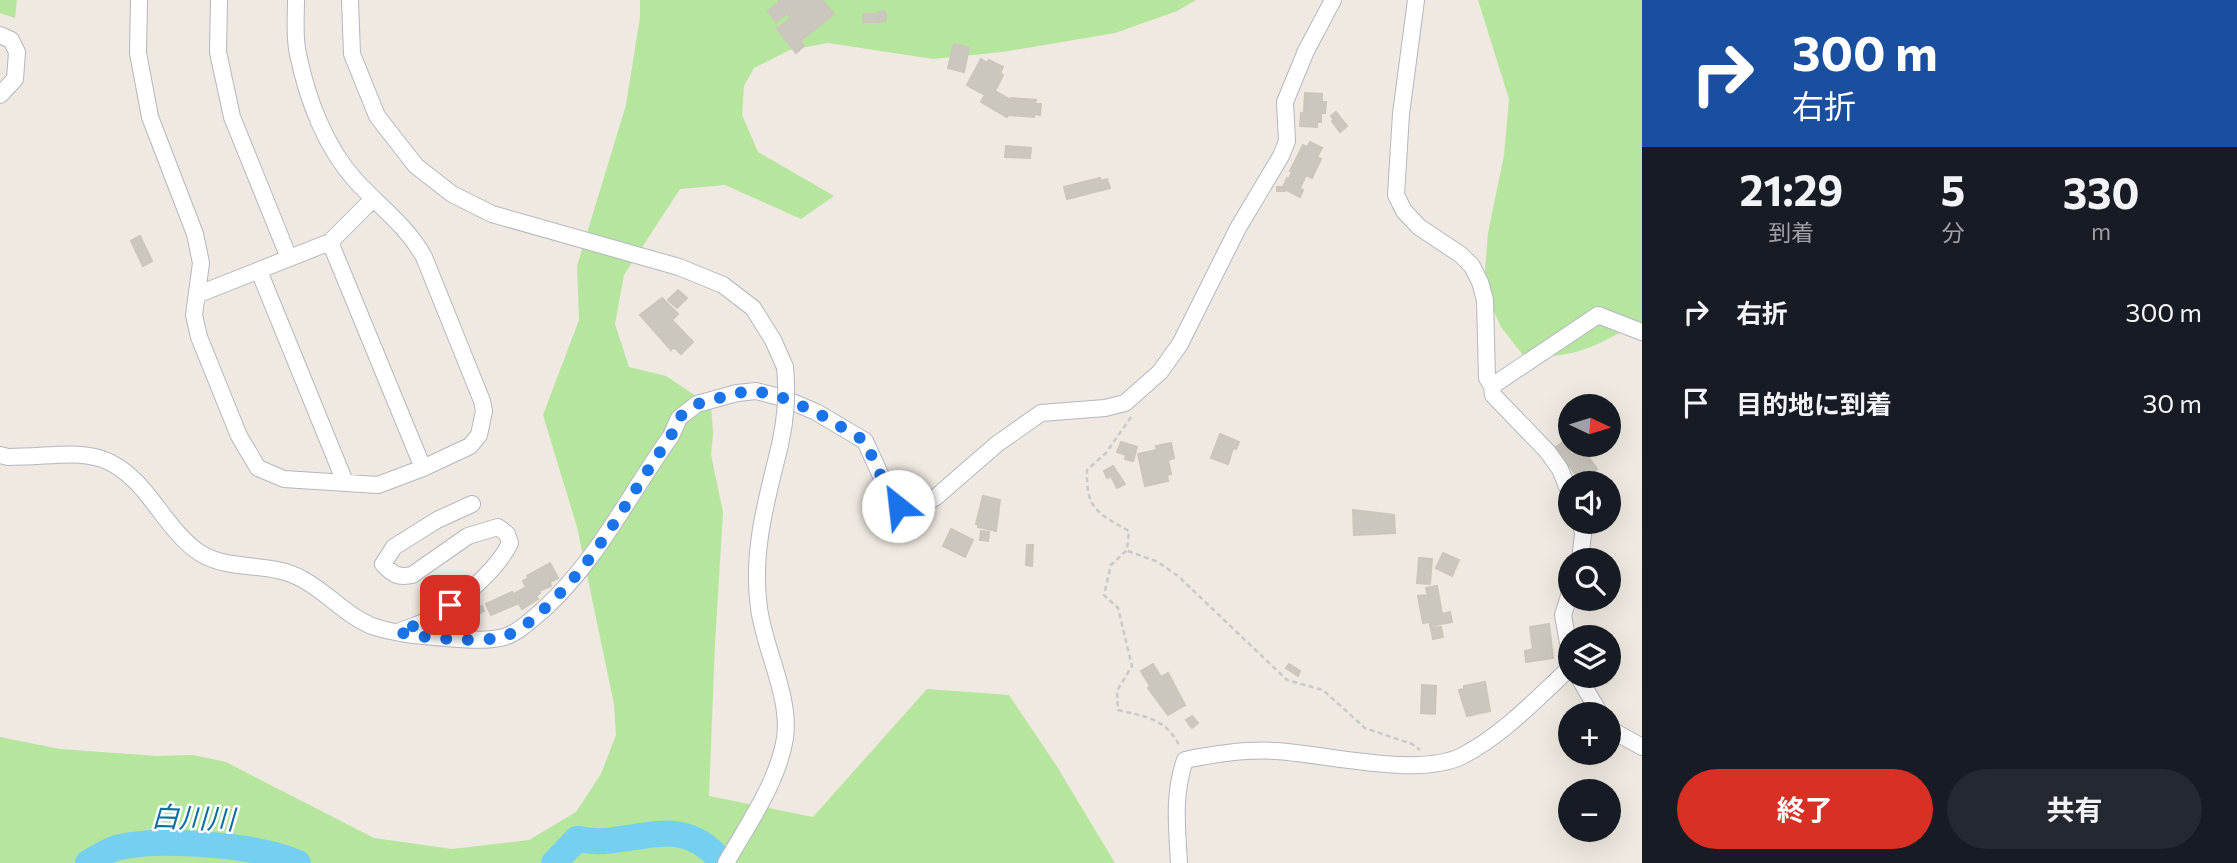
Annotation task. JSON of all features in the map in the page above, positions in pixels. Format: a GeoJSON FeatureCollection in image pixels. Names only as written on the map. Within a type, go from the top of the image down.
{"type":"FeatureCollection","features":[{"type":"Feature","properties":{"kind":"street"},"geometry":{"type":"LineString","coordinates":[[139,0],[138,53],[150,117],[195,234],[201,263],[194,316],[199,337],[239,436],[258,468],[284,479],[378,485],[470,446],[479,435],[484,411],[424,257],[414,239],[353,178],[312,104],[297,51],[296,0]]}},
{"type":"Feature","properties":{"kind":"street"},"geometry":{"type":"LineString","coordinates":[[219,0],[218,52],[232,117],[289,258]]}},
{"type":"Feature","properties":{"kind":"street"},"geometry":{"type":"LineString","coordinates":[[350,0],[352,54],[377,116],[416,166],[453,194],[492,214],[666,262],[723,285],[753,308],[773,340],[785,367],[787,411],[761,524],[756,565],[759,609],[784,707],[785,736],[764,796],[726,863]]}},
{"type":"Feature","properties":{"kind":"street"},"geometry":{"type":"LineString","coordinates":[[0,455],[91,454],[116,464],[134,479],[164,516],[200,553],[227,563],[281,570],[302,578],[354,617],[374,626],[413,636],[488,639],[503,637],[531,621],[564,590],[592,557],[671,436],[678,418],[697,404],[737,393],[756,391],[783,398],[816,412],[865,441],[898,506],[906,509],[921,506],[936,497],[997,444],[1041,413],[1105,408],[1125,403],[1160,372],[1180,344],[1238,228],[1282,156],[1287,141],[1285,102],[1306,51],[1333,0]]}},
{"type":"Feature","properties":{"kind":"street"},"geometry":{"type":"LineString","coordinates":[[1416,0],[1401,114],[1396,195],[1404,211],[1419,227],[1461,255],[1472,266],[1485,300],[1487,378],[1493,395],[1561,471]]}},
{"type":"Feature","properties":{"kind":"street"},"geometry":{"type":"LineString","coordinates":[[0,34],[11,40],[17,52],[15,79],[0,95]]}},
{"type":"Feature","properties":{"kind":"street"},"geometry":{"type":"LineString","coordinates":[[199,294],[330,242],[373,199]]}},
{"type":"Feature","properties":{"kind":"street"},"geometry":{"type":"LineString","coordinates":[[330,242],[423,468]]}},
{"type":"Feature","properties":{"kind":"street"},"geometry":{"type":"LineString","coordinates":[[260,271],[345,482]]}},
{"type":"Feature","properties":{"kind":"street"},"geometry":{"type":"LineString","coordinates":[[1492,386],[1598,315],[1642,332]]}},
{"type":"Feature","properties":{"kind":"street"},"geometry":{"type":"LineString","coordinates":[[398,632],[434,618],[504,557],[510,543],[507,534],[498,527],[468,536],[412,575],[401,578],[391,573],[383,564],[394,547],[437,520],[472,504]]}},
{"type":"Feature","properties":{"kind":"street"},"geometry":{"type":"LineString","coordinates":[[1179,863],[1176,811],[1178,779],[1185,760],[1274,751],[1405,766],[1436,764],[1461,757],[1502,730],[1558,679]]}},
{"type":"Feature","properties":{"kind":"street"},"geometry":{"type":"LineString","coordinates":[[1621,735],[1642,747]]}},
{"type":"Feature","properties":{"kind":"path"},"geometry":{"type":"LineString","coordinates":[[1138,394],[1134,413],[1106,453],[1087,470],[1086,492],[1098,513],[1129,531],[1127,550],[1111,565],[1104,594],[1118,608],[1132,666],[1117,691],[1118,710],[1157,720],[1176,739],[1185,760]]}},
{"type":"Feature","properties":{"kind":"path"},"geometry":{"type":"LineString","coordinates":[[1127,550],[1158,562],[1178,576],[1287,680],[1323,690],[1365,727],[1412,744],[1436,764]]}},
{"type":"Feature","properties":{"kind":"green space"},"geometry":{"type":"Polygon","coordinates":[[[0,0],[17,0],[15,18],[0,13],[0,0]]]}},
{"type":"Feature","properties":{"kind":"green space"},"geometry":{"type":"Polygon","coordinates":[[[640,0],[1196,0],[1177,11],[1115,33],[1002,52],[933,59],[828,43],[790,50],[754,68],[744,86],[742,115],[758,152],[834,196],[801,219],[725,185],[680,189],[624,275],[615,324],[629,367],[666,376],[711,406],[711,455],[723,512],[709,796],[813,817],[927,689],[1009,695],[1056,765],[1115,863],[0,863],[0,737],[60,749],[157,756],[193,755],[226,762],[374,838],[452,849],[529,840],[576,812],[601,774],[616,735],[614,704],[577,527],[543,415],[579,320],[577,266],[626,105],[640,17],[640,0]]]}},
{"type":"Feature","properties":{"kind":"green space"},"geometry":{"type":"Polygon","coordinates":[[[1478,0],[1642,0],[1642,321],[1598,344],[1571,353],[1540,356],[1522,354],[1501,327],[1489,301],[1485,270],[1488,233],[1504,155],[1509,99],[1478,0]]]}},
{"type":"Feature","properties":{"kind":"building"},"geometry":{"type":"Polygon","coordinates":[[[779,0],[822,0],[834,14],[800,41],[804,46],[796,53],[777,29],[791,18],[787,13],[776,22],[768,11],[779,0]]]}},
{"type":"Feature","properties":{"kind":"building"},"geometry":{"type":"Polygon","coordinates":[[[885,11],[886,21],[879,22],[878,12],[885,11]]]}},
{"type":"Feature","properties":{"kind":"building"},"geometry":{"type":"Polygon","coordinates":[[[863,14],[876,14],[877,22],[863,22],[863,14]]]}},
{"type":"Feature","properties":{"kind":"building"},"geometry":{"type":"Polygon","coordinates":[[[954,44],[969,48],[964,72],[948,68],[954,44]]]}},
{"type":"Feature","properties":{"kind":"building"},"geometry":{"type":"Polygon","coordinates":[[[981,59],[1003,67],[1000,73],[1003,75],[995,91],[1011,100],[1036,100],[1035,104],[1041,104],[1040,115],[1007,117],[981,102],[985,95],[967,85],[981,59]]]}},
{"type":"Feature","properties":{"kind":"building"},"geometry":{"type":"Polygon","coordinates":[[[1305,93],[1322,94],[1322,102],[1326,102],[1325,113],[1321,113],[1321,122],[1317,122],[1317,127],[1300,126],[1305,93]]]}},
{"type":"Feature","properties":{"kind":"building"},"geometry":{"type":"Polygon","coordinates":[[[1336,112],[1347,126],[1340,132],[1331,116],[1336,112]]]}},
{"type":"Feature","properties":{"kind":"building"},"geometry":{"type":"Polygon","coordinates":[[[1310,142],[1322,148],[1317,157],[1321,159],[1312,178],[1306,175],[1300,188],[1303,190],[1300,197],[1285,189],[1277,191],[1277,187],[1283,187],[1287,178],[1289,179],[1292,172],[1290,171],[1303,145],[1307,147],[1310,142]]]}},
{"type":"Feature","properties":{"kind":"building"},"geometry":{"type":"Polygon","coordinates":[[[1006,146],[1031,148],[1030,158],[1005,157],[1006,146]]]}},
{"type":"Feature","properties":{"kind":"building"},"geometry":{"type":"Polygon","coordinates":[[[1100,178],[1101,181],[1107,179],[1110,188],[1067,199],[1064,187],[1100,178]]]}},
{"type":"Feature","properties":{"kind":"building"},"geometry":{"type":"Polygon","coordinates":[[[140,236],[152,261],[143,266],[131,241],[140,236]]]}},
{"type":"Feature","properties":{"kind":"building"},"geometry":{"type":"Polygon","coordinates":[[[678,290],[687,298],[677,308],[668,300],[678,290]]]}},
{"type":"Feature","properties":{"kind":"building"},"geometry":{"type":"Polygon","coordinates":[[[662,298],[678,314],[672,320],[693,342],[681,354],[674,347],[671,350],[640,315],[662,298]]]}},
{"type":"Feature","properties":{"kind":"building"},"geometry":{"type":"Polygon","coordinates":[[[1220,434],[1239,442],[1236,449],[1233,448],[1228,464],[1211,458],[1220,434]]]}},
{"type":"Feature","properties":{"kind":"building"},"geometry":{"type":"Polygon","coordinates":[[[1121,442],[1137,447],[1133,461],[1125,459],[1126,455],[1117,452],[1121,442]]]}},
{"type":"Feature","properties":{"kind":"building"},"geometry":{"type":"Polygon","coordinates":[[[1171,443],[1174,458],[1168,460],[1171,474],[1167,475],[1168,481],[1145,486],[1138,454],[1157,450],[1156,446],[1171,443]]]}},
{"type":"Feature","properties":{"kind":"building"},"geometry":{"type":"Polygon","coordinates":[[[1563,457],[1588,457],[1597,469],[1594,471],[1573,471],[1563,457]]]}},
{"type":"Feature","properties":{"kind":"building"},"geometry":{"type":"Polygon","coordinates":[[[1113,466],[1125,484],[1117,488],[1111,476],[1107,478],[1104,471],[1113,466]]]}},
{"type":"Feature","properties":{"kind":"building"},"geometry":{"type":"Polygon","coordinates":[[[983,496],[1000,500],[996,531],[978,527],[976,524],[983,496]]]}},
{"type":"Feature","properties":{"kind":"building"},"geometry":{"type":"Polygon","coordinates":[[[1353,510],[1394,515],[1395,533],[1354,535],[1353,510]]]}},
{"type":"Feature","properties":{"kind":"building"},"geometry":{"type":"Polygon","coordinates":[[[951,529],[973,540],[965,557],[943,546],[951,529]]]}},
{"type":"Feature","properties":{"kind":"building"},"geometry":{"type":"Polygon","coordinates":[[[981,531],[989,532],[988,541],[980,540],[981,531]]]}},
{"type":"Feature","properties":{"kind":"building"},"geometry":{"type":"Polygon","coordinates":[[[1027,545],[1033,545],[1032,566],[1026,565],[1027,545]]]}},
{"type":"Feature","properties":{"kind":"building"},"geometry":{"type":"Polygon","coordinates":[[[1443,553],[1459,560],[1452,576],[1436,568],[1443,553]]]}},
{"type":"Feature","properties":{"kind":"building"},"geometry":{"type":"Polygon","coordinates":[[[1419,558],[1432,559],[1430,584],[1417,583],[1419,558]]]}},
{"type":"Feature","properties":{"kind":"building"},"geometry":{"type":"Polygon","coordinates":[[[550,563],[558,578],[550,582],[551,586],[539,591],[536,596],[538,599],[522,609],[514,594],[526,587],[523,581],[527,576],[550,563]]]}},
{"type":"Feature","properties":{"kind":"building"},"geometry":{"type":"Polygon","coordinates":[[[1437,586],[1442,614],[1450,612],[1452,622],[1430,626],[1430,622],[1423,623],[1418,596],[1428,595],[1426,588],[1437,586]]]}},
{"type":"Feature","properties":{"kind":"building"},"geometry":{"type":"Polygon","coordinates":[[[512,592],[517,604],[491,615],[486,604],[512,592]]]}},
{"type":"Feature","properties":{"kind":"building"},"geometry":{"type":"Polygon","coordinates":[[[482,606],[484,611],[472,617],[470,612],[482,606]]]}},
{"type":"Feature","properties":{"kind":"building"},"geometry":{"type":"Polygon","coordinates":[[[1549,624],[1553,658],[1526,662],[1525,651],[1533,649],[1530,627],[1549,624]]]}},
{"type":"Feature","properties":{"kind":"building"},"geometry":{"type":"Polygon","coordinates":[[[1441,627],[1443,637],[1433,639],[1431,628],[1441,627]]]}},
{"type":"Feature","properties":{"kind":"building"},"geometry":{"type":"Polygon","coordinates":[[[1153,664],[1161,677],[1168,673],[1185,705],[1168,715],[1148,688],[1150,686],[1141,671],[1153,664]]]}},
{"type":"Feature","properties":{"kind":"building"},"geometry":{"type":"Polygon","coordinates":[[[1289,664],[1300,671],[1298,676],[1286,668],[1289,664]]]}},
{"type":"Feature","properties":{"kind":"building"},"geometry":{"type":"Polygon","coordinates":[[[1485,682],[1490,711],[1467,716],[1459,690],[1464,689],[1464,686],[1485,682]]]}},
{"type":"Feature","properties":{"kind":"building"},"geometry":{"type":"Polygon","coordinates":[[[1422,685],[1436,686],[1435,714],[1421,713],[1422,685]]]}},
{"type":"Feature","properties":{"kind":"building"},"geometry":{"type":"Polygon","coordinates":[[[1192,716],[1198,723],[1192,728],[1186,720],[1192,716]]]}},
{"type":"Feature","properties":{"kind":"waterway","name":"白川川"},"geometry":{"type":"LineString","coordinates":[[554,863],[577,839],[602,841],[654,834],[682,835],[696,840],[723,863]]}},
{"type":"Feature","properties":{"kind":"waterway","name":"白川川"},"geometry":{"type":"LineString","coordinates":[[88,863],[116,848],[157,843],[234,847],[298,863]]}},
{"type":"Feature","properties":{"kind":"route"},"geometry":{"type":"LineString","coordinates":[[450,605],[434,618],[398,632],[413,636],[488,639],[515,632],[531,621],[573,581],[592,557],[671,436],[678,418],[697,404],[737,393],[756,391],[783,398],[816,412],[865,441],[898,506]]}}]}
